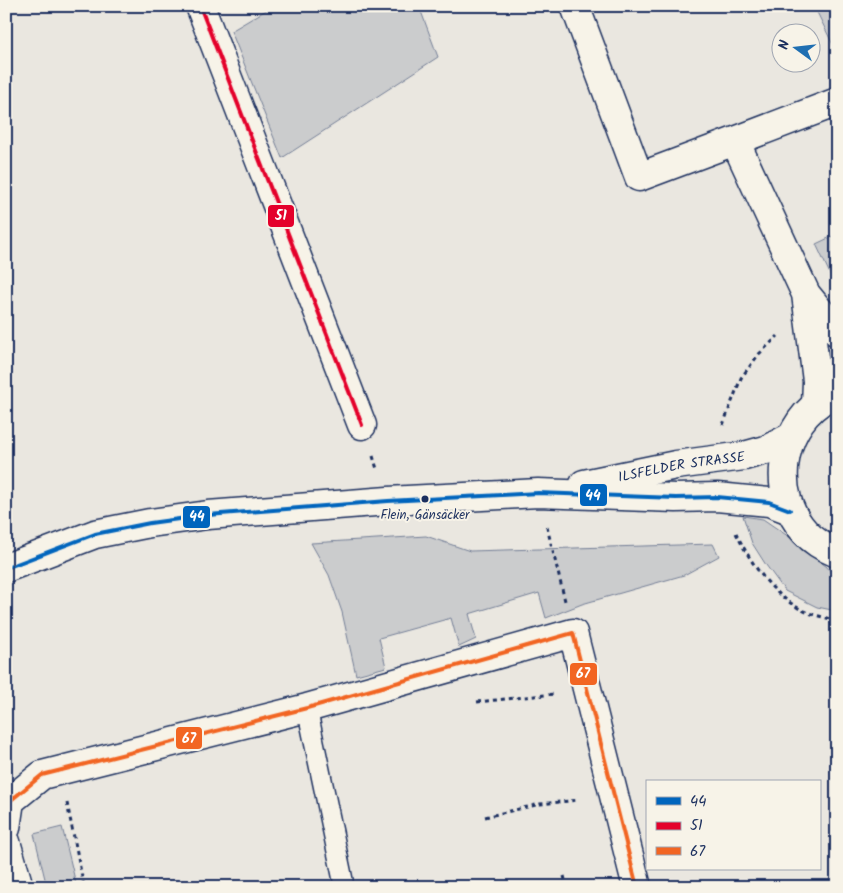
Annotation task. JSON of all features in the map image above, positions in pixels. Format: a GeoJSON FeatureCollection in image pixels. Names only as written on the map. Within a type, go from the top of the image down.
{"type":"FeatureCollection","features":[{"type":"Feature","properties":{"kind":"street"},"geometry":{"type":"LineString","coordinates":[[200,6],[362,425]]}},
{"type":"Feature","properties":{"kind":"street"},"geometry":{"type":"LineString","coordinates":[[575,6],[639,177],[837,102]]}},
{"type":"Feature","properties":{"kind":"street"},"geometry":{"type":"LineString","coordinates":[[735,142],[816,307],[837,332]]}},
{"type":"Feature","properties":{"kind":"street"},"geometry":{"type":"LineString","coordinates":[[816,307],[817,381],[826,399]]}},
{"type":"Feature","properties":{"kind":"street","name":"ILSFELDER STRASSE"},"geometry":{"type":"LineString","coordinates":[[826,399],[803,418],[791,437],[783,475],[784,488],[790,510],[805,532],[825,548],[837,553]]}},
{"type":"Feature","properties":{"kind":"street","name":"ILSFELDER STRASSE"},"geometry":{"type":"LineString","coordinates":[[537,493],[676,465],[744,456],[766,450],[791,437]]}},
{"type":"Feature","properties":{"kind":"street","name":"ILSFELDER STRASSE"},"geometry":{"type":"LineString","coordinates":[[6,568],[95,534],[150,523],[208,515],[388,501],[537,493],[676,498],[717,497],[745,498],[769,502],[790,510]]}},
{"type":"Feature","properties":{"kind":"street"},"geometry":{"type":"LineString","coordinates":[[6,828],[10,801],[42,775],[307,708],[573,633],[638,887]]}},
{"type":"Feature","properties":{"kind":"street"},"geometry":{"type":"LineString","coordinates":[[6,842],[19,887]]}},
{"type":"Feature","properties":{"kind":"lane"},"geometry":{"type":"LineString","coordinates":[[307,708],[343,880]]}},
{"type":"Feature","properties":{"kind":"path"},"geometry":{"type":"LineString","coordinates":[[722,430],[723,422],[740,378],[759,354],[783,331],[816,307]]}},
{"type":"Feature","properties":{"kind":"path"},"geometry":{"type":"LineString","coordinates":[[362,425],[388,501]]}},
{"type":"Feature","properties":{"kind":"path"},"geometry":{"type":"LineString","coordinates":[[537,493],[551,541],[573,633]]}},
{"type":"Feature","properties":{"kind":"path"},"geometry":{"type":"LineString","coordinates":[[734,531],[771,588],[801,610],[837,620]]}},
{"type":"Feature","properties":{"kind":"path"},"geometry":{"type":"LineString","coordinates":[[477,702],[587,690]]}},
{"type":"Feature","properties":{"kind":"path"},"geometry":{"type":"LineString","coordinates":[[64,770],[68,809],[84,887]]}},
{"type":"Feature","properties":{"kind":"path"},"geometry":{"type":"LineString","coordinates":[[485,817],[540,804],[588,798],[612,785]]}},
{"type":"Feature","properties":{"kind":"path"},"geometry":{"type":"LineString","coordinates":[[564,876],[567,887]]}},
{"type":"Feature","properties":{"kind":"shaded area"},"geometry":{"type":"Polygon","coordinates":[[[273,6],[419,6],[438,57],[282,158],[231,31],[273,6]]]}},
{"type":"Feature","properties":{"kind":"shaded area"},"geometry":{"type":"Polygon","coordinates":[[[814,6],[837,6],[837,53],[814,6]]]}},
{"type":"Feature","properties":{"kind":"shaded area"},"geometry":{"type":"Polygon","coordinates":[[[837,234],[837,289],[816,244],[837,234]]]}},
{"type":"Feature","properties":{"kind":"shaded area"},"geometry":{"type":"Polygon","coordinates":[[[743,516],[763,519],[827,567],[837,580],[837,611],[817,607],[785,591],[752,543],[743,516]]]}},
{"type":"Feature","properties":{"kind":"shaded area"},"geometry":{"type":"Polygon","coordinates":[[[426,536],[470,551],[713,544],[719,556],[684,575],[582,604],[546,618],[539,593],[469,614],[476,639],[459,647],[451,618],[379,638],[386,667],[356,675],[342,612],[329,575],[311,543],[426,536]]]}},
{"type":"Feature","properties":{"kind":"shaded area"},"geometry":{"type":"Polygon","coordinates":[[[62,827],[76,884],[67,887],[47,887],[34,834],[62,827]]]}},
{"type":"Feature","properties":{"kind":"transit line","name":"51"},"geometry":{"type":"LineString","coordinates":[[200,6],[362,425]]}},
{"type":"Feature","properties":{"kind":"transit line","name":"44"},"geometry":{"type":"LineString","coordinates":[[6,568],[95,534],[150,523],[208,515],[388,501],[538,493],[676,498],[717,497],[769,502],[790,510]]}},
{"type":"Feature","properties":{"kind":"transit line","name":"67"},"geometry":{"type":"LineString","coordinates":[[6,828],[10,801],[42,775],[307,708],[573,633],[637,887]]}},
{"type":"Feature","properties":{"kind":"place","name":"Flein, Gänsäcker"},"geometry":{"type":"Point","coordinates":[425,499]}}]}
